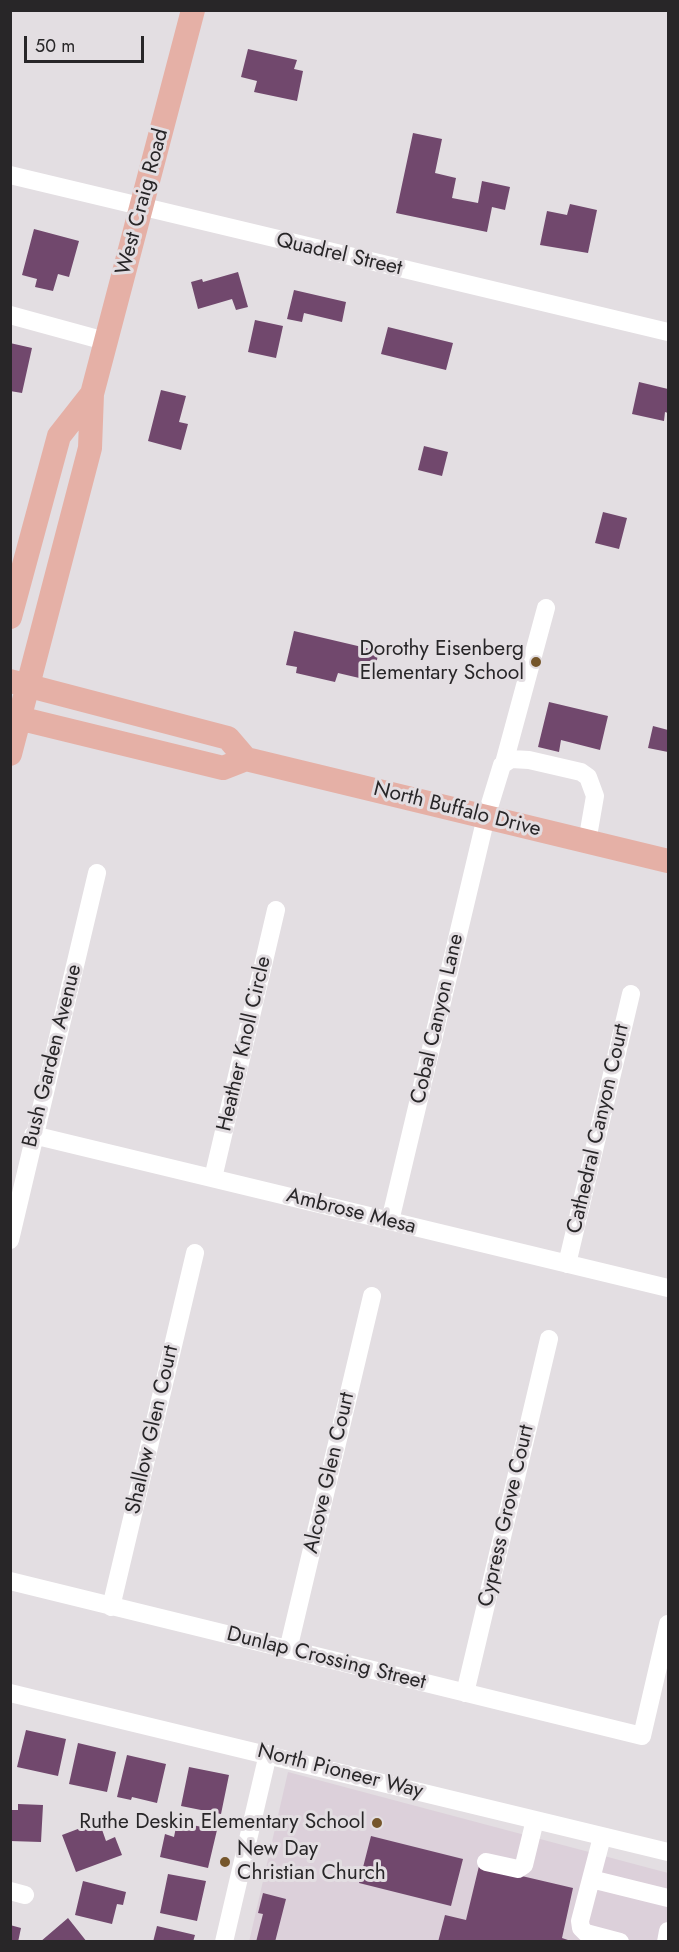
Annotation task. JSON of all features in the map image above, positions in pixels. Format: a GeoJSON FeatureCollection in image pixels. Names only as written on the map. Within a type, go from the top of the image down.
{"type":"FeatureCollection","features":[{"type":"Feature","properties":{"kind":"main road","name":"West Craig Road"},"geometry":{"type":"LineString","coordinates":[[10,754],[19,683],[90,448],[92,393],[193,10]]}},
{"type":"Feature","properties":{"kind":"main road","name":"West Craig Road"},"geometry":{"type":"LineString","coordinates":[[10,617],[58,436],[92,393]]}},
{"type":"Feature","properties":{"kind":"main road"},"geometry":{"type":"LineString","coordinates":[[19,683],[228,738],[246,759]]}},
{"type":"Feature","properties":{"kind":"main road","name":"North Buffalo Drive"},"geometry":{"type":"LineString","coordinates":[[15,717],[223,768],[246,759],[669,861]]}},
{"type":"Feature","properties":{"kind":"street","name":"Quadrel Street"},"geometry":{"type":"LineString","coordinates":[[10,175],[669,332]]}},
{"type":"Feature","properties":{"kind":"street"},"geometry":{"type":"LineString","coordinates":[[10,315],[105,341]]}},
{"type":"Feature","properties":{"kind":"street","name":"Cobal Canyon Lane"},"geometry":{"type":"LineString","coordinates":[[390,1221],[486,818],[504,764],[546,608]]}},
{"type":"Feature","properties":{"kind":"street"},"geometry":{"type":"LineString","coordinates":[[504,764],[511,759],[530,760],[580,772],[588,777],[595,796],[587,842]]}},
{"type":"Feature","properties":{"kind":"street","name":"Bush Garden Avenue"},"geometry":{"type":"LineString","coordinates":[[10,1240],[33,1135],[97,873]]}},
{"type":"Feature","properties":{"kind":"street","name":"Heather Knoll Circle"},"geometry":{"type":"LineString","coordinates":[[213,1178],[276,910]]}},
{"type":"Feature","properties":{"kind":"street","name":"Cathedral Canyon Court"},"geometry":{"type":"LineString","coordinates":[[567,1264],[631,994]]}},
{"type":"Feature","properties":{"kind":"street","name":"Ambrose Mesa"},"geometry":{"type":"LineString","coordinates":[[33,1135],[669,1288]]}},
{"type":"Feature","properties":{"kind":"street","name":"Shallow Glen Court"},"geometry":{"type":"LineString","coordinates":[[111,1607],[195,1253]]}},
{"type":"Feature","properties":{"kind":"street","name":"Alcove Glen Court"},"geometry":{"type":"LineString","coordinates":[[288,1650],[372,1296]]}},
{"type":"Feature","properties":{"kind":"street","name":"Cypress Grove Court"},"geometry":{"type":"LineString","coordinates":[[465,1693],[549,1339]]}},
{"type":"Feature","properties":{"kind":"street","name":"Dunlap Crossing Street"},"geometry":{"type":"LineString","coordinates":[[10,1581],[642,1736],[669,1624]]}},
{"type":"Feature","properties":{"kind":"street","name":"North Pioneer Way"},"geometry":{"type":"LineString","coordinates":[[10,1693],[669,1852]]}},
{"type":"Feature","properties":{"kind":"street"},"geometry":{"type":"LineString","coordinates":[[224,1941],[268,1754]]}},
{"type":"Feature","properties":{"kind":"street"},"geometry":{"type":"LineString","coordinates":[[486,1862],[518,1869],[524,1865],[534,1820]]}},
{"type":"Feature","properties":{"kind":"street"},"geometry":{"type":"LineString","coordinates":[[602,1837],[580,1921],[581,1928],[586,1933],[620,1941]]}},
{"type":"Feature","properties":{"kind":"street"},"geometry":{"type":"LineString","coordinates":[[591,1879],[669,1898]]}},
{"type":"Feature","properties":{"kind":"street"},"geometry":{"type":"LineString","coordinates":[[666,1941],[669,1931]]}},
{"type":"Feature","properties":{"kind":"shaded area","name":"Ruthe Deskin Elementary School"},"geometry":{"type":"Polygon","coordinates":[[[288,1772],[668,1873],[668,1941],[249,1942],[288,1772]]]}},
{"type":"Feature","properties":{"kind":"building"},"geometry":{"type":"Polygon","coordinates":[[[248,49],[297,60],[294,69],[303,71],[297,101],[254,92],[257,81],[241,77],[248,49]]]}},
{"type":"Feature","properties":{"kind":"building"},"geometry":{"type":"Polygon","coordinates":[[[413,133],[442,139],[435,173],[456,178],[452,198],[478,203],[482,181],[510,187],[505,210],[492,207],[487,232],[396,213],[413,133]]]}},
{"type":"Feature","properties":{"kind":"building"},"geometry":{"type":"Polygon","coordinates":[[[570,204],[597,210],[588,253],[540,245],[547,211],[567,215],[570,204]]]}},
{"type":"Feature","properties":{"kind":"building"},"geometry":{"type":"Polygon","coordinates":[[[34,229],[79,241],[69,277],[58,274],[53,291],[35,287],[37,279],[22,275],[34,229]]]}},
{"type":"Feature","properties":{"kind":"building"},"geometry":{"type":"Polygon","coordinates":[[[238,272],[248,307],[236,310],[232,299],[198,309],[191,282],[202,279],[203,282],[238,272]]]}},
{"type":"Feature","properties":{"kind":"building"},"geometry":{"type":"Polygon","coordinates":[[[294,290],[346,302],[342,322],[304,313],[302,322],[287,319],[294,290]]]}},
{"type":"Feature","properties":{"kind":"building"},"geometry":{"type":"Polygon","coordinates":[[[255,320],[283,326],[276,358],[248,352],[255,320]]]}},
{"type":"Feature","properties":{"kind":"building"},"geometry":{"type":"Polygon","coordinates":[[[388,327],[453,343],[446,370],[381,354],[388,327]]]}},
{"type":"Feature","properties":{"kind":"building"},"geometry":{"type":"Polygon","coordinates":[[[10,343],[32,348],[22,393],[10,391],[10,343]]]}},
{"type":"Feature","properties":{"kind":"building"},"geometry":{"type":"Polygon","coordinates":[[[639,382],[668,389],[668,413],[665,412],[664,421],[632,414],[639,382]]]}},
{"type":"Feature","properties":{"kind":"building"},"geometry":{"type":"Polygon","coordinates":[[[161,390],[186,396],[179,422],[188,424],[181,450],[148,441],[161,390]]]}},
{"type":"Feature","properties":{"kind":"building"},"geometry":{"type":"Polygon","coordinates":[[[424,446],[448,452],[442,476],[418,470],[424,446]]]}},
{"type":"Feature","properties":{"kind":"building"},"geometry":{"type":"Polygon","coordinates":[[[603,512],[627,518],[619,549],[595,543],[603,512]]]}},
{"type":"Feature","properties":{"kind":"building"},"geometry":{"type":"Polygon","coordinates":[[[294,631],[379,651],[372,681],[338,673],[335,682],[296,673],[297,667],[286,665],[294,631]]]}},
{"type":"Feature","properties":{"kind":"building"},"geometry":{"type":"Polygon","coordinates":[[[549,702],[608,716],[600,750],[561,740],[559,752],[538,747],[549,702]]]}},
{"type":"Feature","properties":{"kind":"building"},"geometry":{"type":"Polygon","coordinates":[[[653,726],[668,730],[668,752],[648,748],[653,726]]]}},
{"type":"Feature","properties":{"kind":"building"},"geometry":{"type":"Polygon","coordinates":[[[26,1730],[66,1739],[58,1776],[17,1767],[26,1730]]]}},
{"type":"Feature","properties":{"kind":"building"},"geometry":{"type":"Polygon","coordinates":[[[78,1743],[116,1752],[107,1792],[69,1784],[78,1743]]]}},
{"type":"Feature","properties":{"kind":"building"},"geometry":{"type":"Polygon","coordinates":[[[127,1755],[166,1764],[157,1803],[132,1797],[131,1800],[117,1797],[127,1755]]]}},
{"type":"Feature","properties":{"kind":"building"},"geometry":{"type":"Polygon","coordinates":[[[189,1767],[229,1775],[221,1814],[181,1806],[189,1767]]]}},
{"type":"Feature","properties":{"kind":"building"},"geometry":{"type":"Polygon","coordinates":[[[18,1804],[43,1805],[41,1842],[10,1841],[10,1810],[18,1810],[18,1804]]]}},
{"type":"Feature","properties":{"kind":"building"},"geometry":{"type":"Polygon","coordinates":[[[99,1821],[106,1841],[115,1837],[122,1855],[76,1872],[62,1835],[99,1821]]]}},
{"type":"Feature","properties":{"kind":"building"},"geometry":{"type":"Polygon","coordinates":[[[177,1822],[217,1830],[208,1868],[160,1857],[165,1834],[174,1837],[177,1822]]]}},
{"type":"Feature","properties":{"kind":"building"},"geometry":{"type":"Polygon","coordinates":[[[371,1836],[463,1859],[451,1906],[359,1883],[371,1836]]]}},
{"type":"Feature","properties":{"kind":"building"},"geometry":{"type":"Polygon","coordinates":[[[479,1866],[573,1888],[562,1938],[574,1942],[438,1942],[445,1915],[466,1920],[479,1866]]]}},
{"type":"Feature","properties":{"kind":"building"},"geometry":{"type":"Polygon","coordinates":[[[168,1874],[206,1881],[197,1921],[160,1913],[168,1874]]]}},
{"type":"Feature","properties":{"kind":"building"},"geometry":{"type":"Polygon","coordinates":[[[83,1881],[126,1892],[123,1905],[117,1904],[112,1924],[75,1915],[83,1881]]]}},
{"type":"Feature","properties":{"kind":"building"},"geometry":{"type":"Polygon","coordinates":[[[263,1893],[286,1899],[275,1942],[256,1942],[263,1914],[258,1913],[263,1893]]]}},
{"type":"Feature","properties":{"kind":"building"},"geometry":{"type":"Polygon","coordinates":[[[68,1918],[87,1942],[40,1942],[68,1918]]]}},
{"type":"Feature","properties":{"kind":"building"},"geometry":{"type":"Polygon","coordinates":[[[10,1925],[21,1928],[18,1942],[10,1942],[10,1925]]]}},
{"type":"Feature","properties":{"kind":"building"},"geometry":{"type":"Polygon","coordinates":[[[157,1926],[195,1935],[193,1942],[153,1942],[157,1926]]]}},
{"type":"Feature","properties":{"kind":"place","name":"Dorothy Eisenberg Elementary School"},"geometry":{"type":"Point","coordinates":[536,662]}},
{"type":"Feature","properties":{"kind":"place","name":"Ruthe Deskin Elementary School"},"geometry":{"type":"Point","coordinates":[377,1823]}},
{"type":"Feature","properties":{"kind":"place","name":"New Day Christian Church"},"geometry":{"type":"Point","coordinates":[225,1862]}}]}
